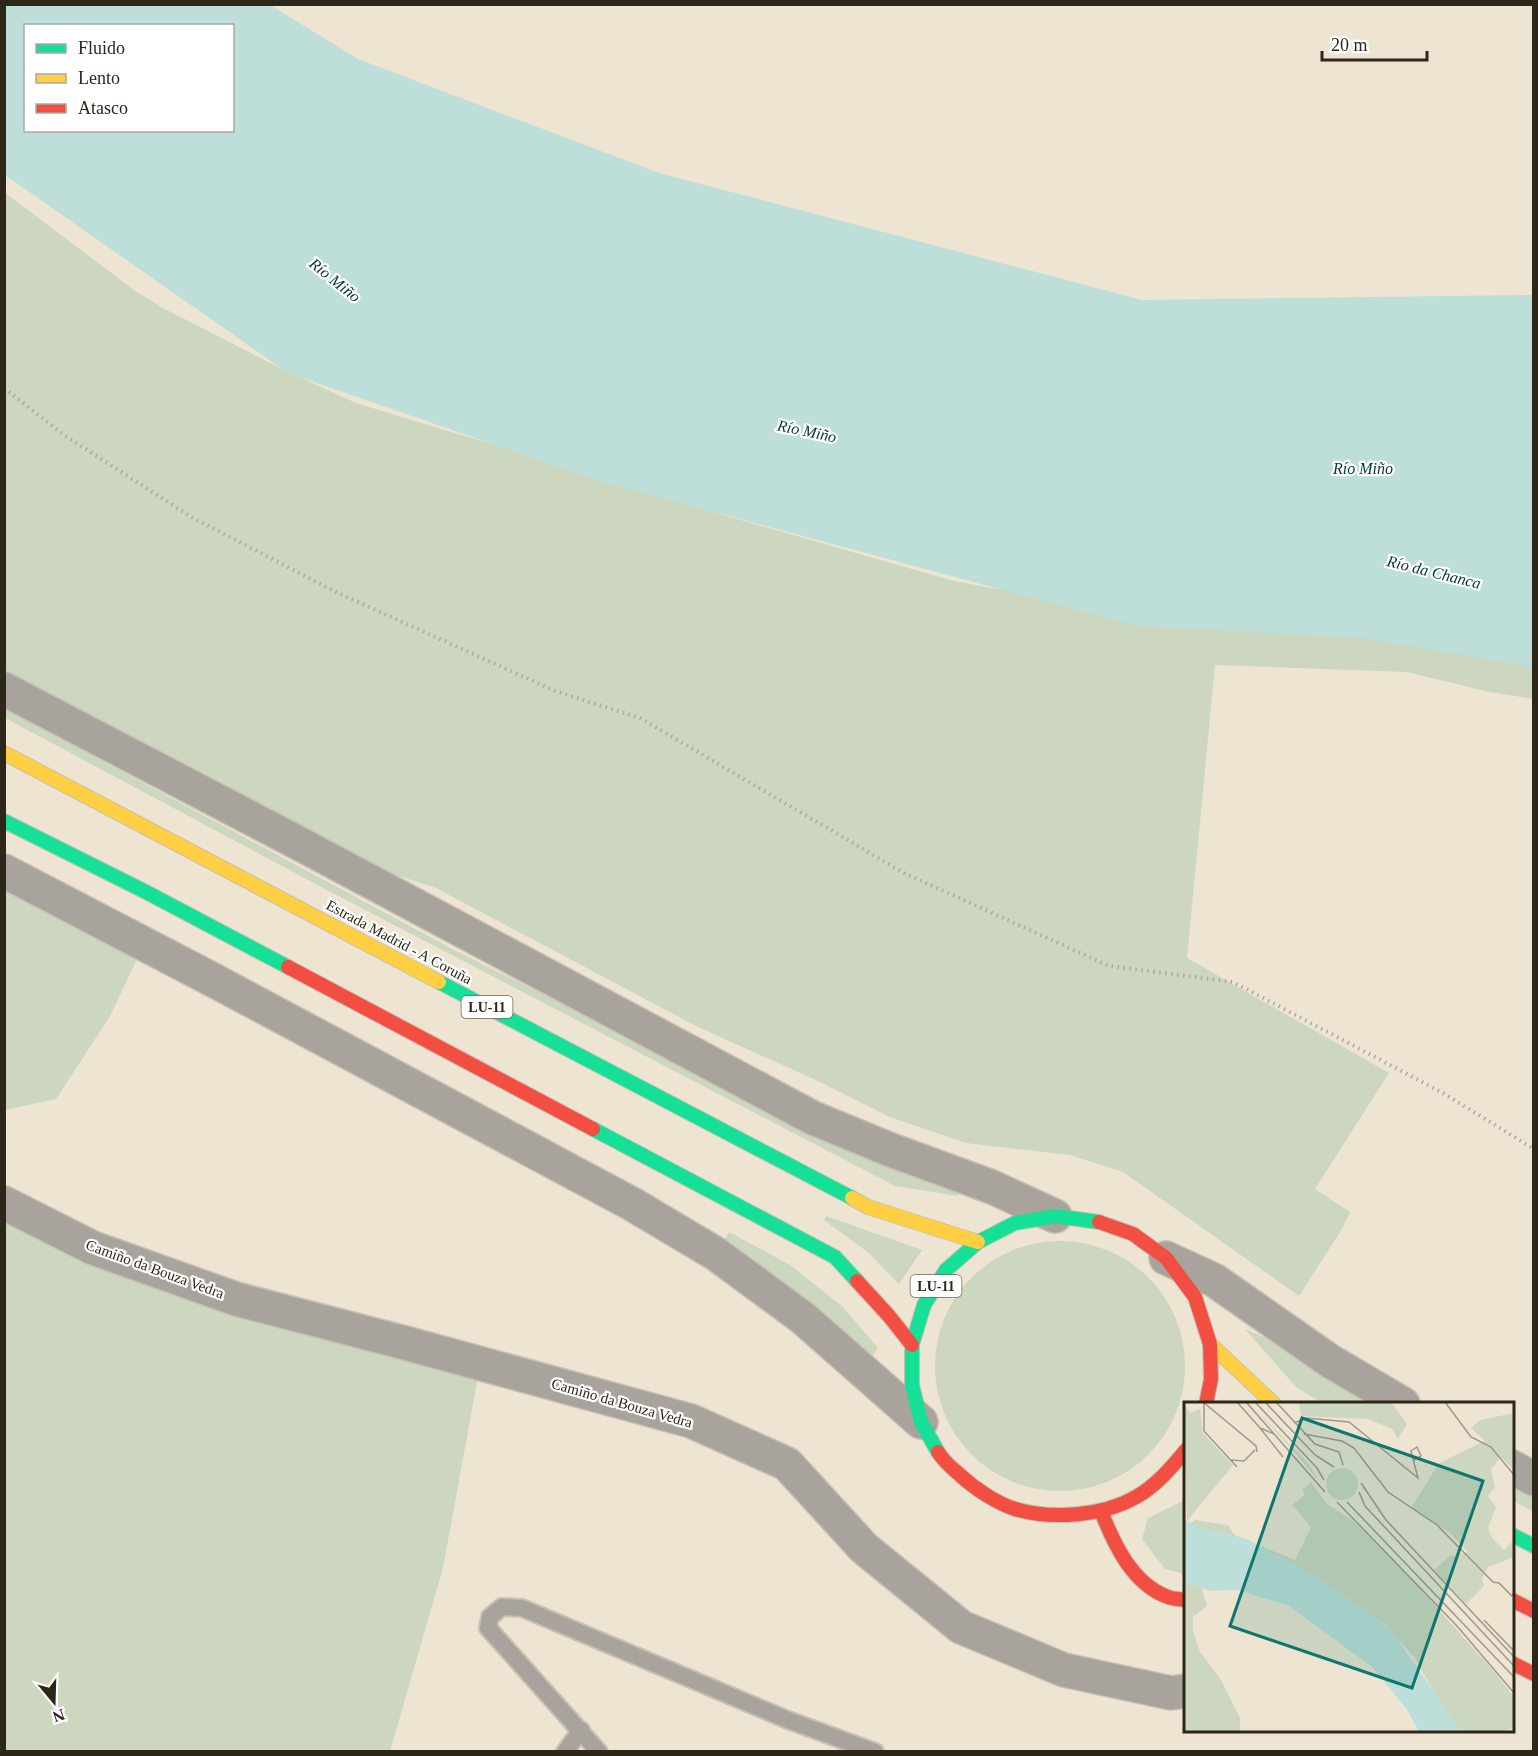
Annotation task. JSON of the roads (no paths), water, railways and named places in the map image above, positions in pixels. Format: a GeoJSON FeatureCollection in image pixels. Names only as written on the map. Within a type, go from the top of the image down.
{"type":"FeatureCollection","features":[{"type":"Feature","properties":{"kind":"main road","name":"Estrada Madrid - A Coruña"},"geometry":{"type":"LineString","coordinates":[[4,753],[868,1207],[978,1242]]}},
{"type":"Feature","properties":{"kind":"main road"},"geometry":{"type":"LineString","coordinates":[[4,820],[166,903],[835,1257],[912,1345]]}},
{"type":"Feature","properties":{"kind":"main road","name":"LU-11"},"geometry":{"type":"LineString","coordinates":[[1184,1451],[1167,1473],[1136,1497],[1101,1511],[1057,1516],[1014,1509],[975,1489],[944,1460],[921,1422],[912,1385],[912,1345],[924,1305],[946,1270],[978,1242],[1015,1223],[1055,1216],[1095,1220],[1133,1234],[1166,1258],[1195,1297],[1210,1344],[1211,1379],[1206,1402]]}},
{"type":"Feature","properties":{"kind":"main road","name":"LU-11"},"geometry":{"type":"LineString","coordinates":[[1210,1344],[1272,1402]]}},
{"type":"Feature","properties":{"kind":"main road"},"geometry":{"type":"LineString","coordinates":[[1167,1473],[1184,1471]]}},
{"type":"Feature","properties":{"kind":"main road"},"geometry":{"type":"LineString","coordinates":[[1101,1511],[1112,1539],[1141,1581],[1168,1597],[1184,1600]]}},
{"type":"Feature","properties":{"kind":"main road"},"geometry":{"type":"LineString","coordinates":[[1514,1536],[1533,1546]]}},
{"type":"Feature","properties":{"kind":"main road"},"geometry":{"type":"LineString","coordinates":[[1514,1601],[1533,1611]]}},
{"type":"Feature","properties":{"kind":"main road"},"geometry":{"type":"LineString","coordinates":[[1514,1664],[1533,1674]]}},
{"type":"Feature","properties":{"kind":"street"},"geometry":{"type":"LineString","coordinates":[[4,689],[304,846],[813,1118],[891,1150],[992,1187],[1055,1216]]}},
{"type":"Feature","properties":{"kind":"street"},"geometry":{"type":"LineString","coordinates":[[4,871],[205,975],[601,1188],[716,1254],[803,1318],[921,1422]]}},
{"type":"Feature","properties":{"kind":"street","name":"Camiño da Bouza Vedra"},"geometry":{"type":"LineString","coordinates":[[4,1203],[93,1248],[236,1299],[691,1421],[786,1464],[864,1548],[961,1627],[1064,1670],[1171,1693],[1184,1691]]}},
{"type":"Feature","properties":{"kind":"street"},"geometry":{"type":"LineString","coordinates":[[1166,1258],[1214,1280],[1330,1361],[1400,1402]]}},
{"type":"Feature","properties":{"kind":"street"},"geometry":{"type":"LineString","coordinates":[[1514,1468],[1533,1479]]}},
{"type":"Feature","properties":{"kind":"lane"},"geometry":{"type":"LineString","coordinates":[[599,1752],[489,1628],[490,1617],[502,1606],[522,1608],[788,1720],[875,1752]]}},
{"type":"Feature","properties":{"kind":"lane"},"geometry":{"type":"LineString","coordinates":[[565,1752],[581,1730]]}},
{"type":"Feature","properties":{"kind":"water","name":"Río Miño"},"geometry":{"type":"Polygon","coordinates":[[[5,4],[270,5],[358,59],[659,173],[1142,300],[1533,295],[1533,667],[1364,638],[1137,626],[599,481],[288,373],[5,175],[5,4]]]}},
{"type":"Feature","properties":{"kind":"water label","name":"Río da Chanca"},"geometry":{"type":"Point","coordinates":[1434,572]}}]}
